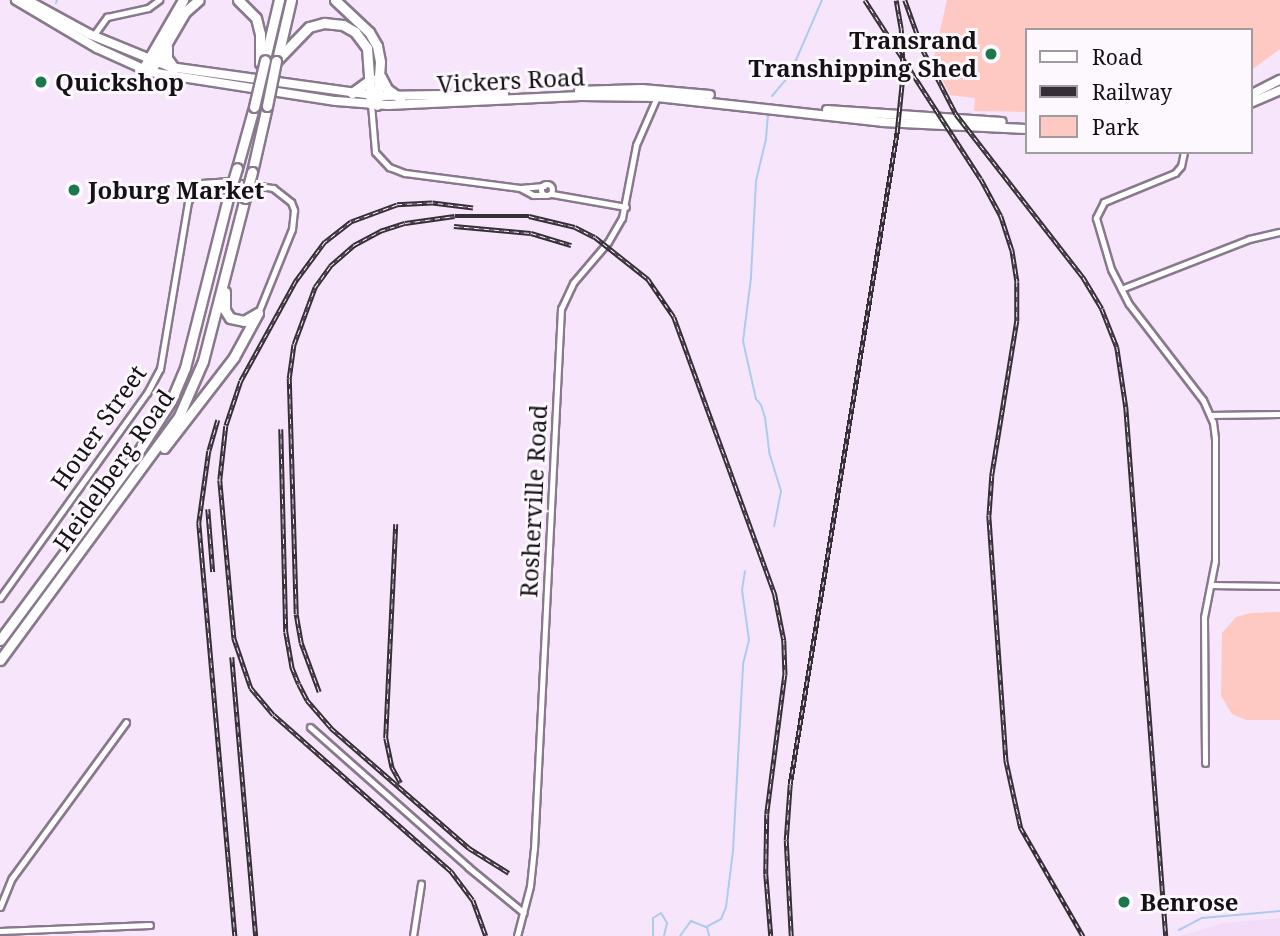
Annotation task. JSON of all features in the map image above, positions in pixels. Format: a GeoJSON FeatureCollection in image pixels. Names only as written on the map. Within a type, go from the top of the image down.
{"type":"FeatureCollection","features":[{"type":"Feature","properties":{"kind":"main road","name":"Vickers Road"},"geometry":{"type":"LineString","coordinates":[[16,0],[97,48],[147,71],[172,78],[374,100],[657,94]]}},
{"type":"Feature","properties":{"kind":"main road","name":"Vickers Road"},"geometry":{"type":"LineString","coordinates":[[27,0],[93,36],[153,62],[174,68],[352,93],[374,100],[614,89],[846,115],[1024,129]]}},
{"type":"Feature","properties":{"kind":"main road"},"geometry":{"type":"LineString","coordinates":[[153,62],[170,18],[183,0]]}},
{"type":"Feature","properties":{"kind":"main road"},"geometry":{"type":"LineString","coordinates":[[147,71],[167,45],[185,12],[199,0]]}},
{"type":"Feature","properties":{"kind":"main road"},"geometry":{"type":"LineString","coordinates":[[238,0],[256,18],[262,62]]}},
{"type":"Feature","properties":{"kind":"main road","name":"Heidelberg Road"},"geometry":{"type":"LineString","coordinates":[[0,640],[134,460],[171,401],[185,368],[254,107],[262,62],[279,0]]}},
{"type":"Feature","properties":{"kind":"main road","name":"Heidelberg Road"},"geometry":{"type":"LineString","coordinates":[[0,660],[142,470],[191,392],[207,348],[252,172],[291,0]]}},
{"type":"Feature","properties":{"kind":"main road"},"geometry":{"type":"LineString","coordinates":[[335,0],[373,39],[380,55],[380,72],[374,100]]}},
{"type":"Feature","properties":{"kind":"main road"},"geometry":{"type":"LineString","coordinates":[[276,61],[303,31],[317,24],[337,23],[355,32],[364,43],[369,55],[374,100]]}},
{"type":"Feature","properties":{"kind":"main road"},"geometry":{"type":"LineString","coordinates":[[167,45],[167,58],[174,68]]}},
{"type":"Feature","properties":{"kind":"main road"},"geometry":{"type":"LineString","coordinates":[[380,72],[387,89],[400,97]]}},
{"type":"Feature","properties":{"kind":"main road"},"geometry":{"type":"LineString","coordinates":[[352,93],[371,79]]}},
{"type":"Feature","properties":{"kind":"main road"},"geometry":{"type":"LineString","coordinates":[[1252,94],[1280,80]]}},
{"type":"Feature","properties":{"kind":"main road"},"geometry":{"type":"LineString","coordinates":[[1252,102],[1280,90]]}},
{"type":"Feature","properties":{"kind":"main road","name":"Vickers Road"},"geometry":{"type":"LineString","coordinates":[[846,115],[1024,124]]}},
{"type":"Feature","properties":{"kind":"main road"},"geometry":{"type":"LineString","coordinates":[[228,262],[224,299],[228,315],[239,321],[258,313]]}},
{"type":"Feature","properties":{"kind":"main road"},"geometry":{"type":"LineString","coordinates":[[142,470],[161,452],[234,357],[258,313]]}},
{"type":"Feature","properties":{"kind":"street"},"geometry":{"type":"LineString","coordinates":[[93,36],[107,17],[148,8],[159,0]]}},
{"type":"Feature","properties":{"kind":"street","name":"Rosherville Road"},"geometry":{"type":"LineString","coordinates":[[517,936],[524,913],[534,849],[561,309],[573,283],[608,242],[625,207],[636,145],[657,94]]}},
{"type":"Feature","properties":{"kind":"street"},"geometry":{"type":"LineString","coordinates":[[374,100],[375,152],[389,167],[405,173],[520,188],[551,186],[552,194]]}},
{"type":"Feature","properties":{"kind":"street"},"geometry":{"type":"LineString","coordinates":[[1184,154],[1181,166],[1175,173],[1111,198],[1097,211],[1097,230],[1121,289],[1141,322],[1203,400],[1210,415],[1215,438],[1215,561],[1204,618],[1205,763]]}},
{"type":"Feature","properties":{"kind":"street","name":"Houer Street"},"geometry":{"type":"LineString","coordinates":[[0,598],[147,393],[160,369],[188,202],[195,187],[201,183],[227,181],[273,188],[291,202],[294,210],[292,229],[258,313]]}},
{"type":"Feature","properties":{"kind":"street"},"geometry":{"type":"LineString","coordinates":[[544,186],[544,195]]}},
{"type":"Feature","properties":{"kind":"street"},"geometry":{"type":"LineString","coordinates":[[520,188],[533,195],[552,194],[555,197],[625,207]]}},
{"type":"Feature","properties":{"kind":"street"},"geometry":{"type":"LineString","coordinates":[[1121,289],[1249,239],[1280,232]]}},
{"type":"Feature","properties":{"kind":"street"},"geometry":{"type":"LineString","coordinates":[[1210,415],[1280,414]]}},
{"type":"Feature","properties":{"kind":"street"},"geometry":{"type":"LineString","coordinates":[[1211,585],[1280,586]]}},
{"type":"Feature","properties":{"kind":"street"},"geometry":{"type":"LineString","coordinates":[[0,907],[12,878],[126,722]]}},
{"type":"Feature","properties":{"kind":"street"},"geometry":{"type":"LineString","coordinates":[[310,726],[524,913]]}},
{"type":"Feature","properties":{"kind":"street"},"geometry":{"type":"LineString","coordinates":[[413,936],[421,884]]}},
{"type":"Feature","properties":{"kind":"street"},"geometry":{"type":"LineString","coordinates":[[0,931],[150,925]]}},
{"type":"Feature","properties":{"kind":"shaded area"},"geometry":{"type":"Polygon","coordinates":[[[1280,918],[1280,936],[1181,936],[1223,923],[1280,918]]]}},
{"type":"Feature","properties":{"kind":"green space"},"geometry":{"type":"Polygon","coordinates":[[[947,0],[1280,0],[1280,49],[1252,70],[1252,28],[1024,28],[1024,112],[974,111],[975,98],[950,95],[933,61],[947,0]]]}},
{"type":"Feature","properties":{"kind":"green space"},"geometry":{"type":"Polygon","coordinates":[[[1280,612],[1280,720],[1246,720],[1232,714],[1221,696],[1222,633],[1236,617],[1251,613],[1280,612]]]}},
{"type":"Feature","properties":{"kind":"waterway"},"geometry":{"type":"LineString","coordinates":[[772,96],[789,76],[822,0]]}},
{"type":"Feature","properties":{"kind":"waterway"},"geometry":{"type":"LineString","coordinates":[[768,115],[766,139],[756,181],[751,278],[743,341],[756,399],[765,417],[769,452],[781,491],[774,526]]}},
{"type":"Feature","properties":{"kind":"waterway"},"geometry":{"type":"LineString","coordinates":[[680,936],[691,921],[706,927],[721,919],[726,907],[733,851],[743,664],[749,640],[742,590],[745,571]]}},
{"type":"Feature","properties":{"kind":"waterway"},"geometry":{"type":"LineString","coordinates":[[1179,930],[1202,918],[1280,911]]}},
{"type":"Feature","properties":{"kind":"waterway"},"geometry":{"type":"LineString","coordinates":[[653,936],[653,918],[661,913],[667,923],[664,936]]}},
{"type":"Feature","properties":{"kind":"waterway"},"geometry":{"type":"LineString","coordinates":[[707,927],[709,936]]}},
{"type":"Feature","properties":{"kind":"railway"},"geometry":{"type":"LineString","coordinates":[[865,0],[981,179],[1001,216],[1012,249],[1017,282],[1017,321],[992,476],[989,515],[1006,760],[1021,828],[1083,936]]}},
{"type":"Feature","properties":{"kind":"railway"},"geometry":{"type":"LineString","coordinates":[[791,936],[786,840],[790,784],[897,132],[903,73],[901,29],[896,0]]}},
{"type":"Feature","properties":{"kind":"railway"},"geometry":{"type":"LineString","coordinates":[[905,0],[923,50],[956,114],[1083,277],[1102,309],[1117,347],[1126,407],[1166,936]]}},
{"type":"Feature","properties":{"kind":"railway"},"geometry":{"type":"LineString","coordinates":[[473,208],[432,203],[397,205],[351,222],[325,242],[296,281],[241,381],[226,426],[220,480],[234,638],[251,688],[274,715],[451,871],[473,900],[486,936]]}},
{"type":"Feature","properties":{"kind":"railway"},"geometry":{"type":"LineString","coordinates":[[319,692],[301,643],[296,614],[289,378],[294,344],[315,287],[330,266],[354,245],[380,231],[405,223],[455,216],[529,216],[575,227],[595,237],[648,279],[674,317],[775,595],[784,640],[785,675],[767,814],[766,874],[771,936]]}},
{"type":"Feature","properties":{"kind":"railway"},"geometry":{"type":"LineString","coordinates":[[454,226],[531,233],[571,245]]}},
{"type":"Feature","properties":{"kind":"railway"},"geometry":{"type":"LineString","coordinates":[[218,420],[209,451],[199,523],[235,936]]}},
{"type":"Feature","properties":{"kind":"railway"},"geometry":{"type":"LineString","coordinates":[[281,429],[286,632],[292,667],[307,700],[331,728],[469,848],[509,873]]}},
{"type":"Feature","properties":{"kind":"railway"},"geometry":{"type":"LineString","coordinates":[[208,509],[213,572]]}},
{"type":"Feature","properties":{"kind":"railway"},"geometry":{"type":"LineString","coordinates":[[396,524],[386,738],[392,767],[401,783]]}},
{"type":"Feature","properties":{"kind":"railway"},"geometry":{"type":"LineString","coordinates":[[232,657],[256,936]]}},
{"type":"Feature","properties":{"kind":"place","name":"Transrand Transhipping Shed"},"geometry":{"type":"Point","coordinates":[991,54]}},
{"type":"Feature","properties":{"kind":"place","name":"Quickshop"},"geometry":{"type":"Point","coordinates":[41,82]}},
{"type":"Feature","properties":{"kind":"place","name":"Joburg Market"},"geometry":{"type":"Point","coordinates":[74,190]}},
{"type":"Feature","properties":{"kind":"place","name":"Benrose"},"geometry":{"type":"Point","coordinates":[1124,902]}}]}
